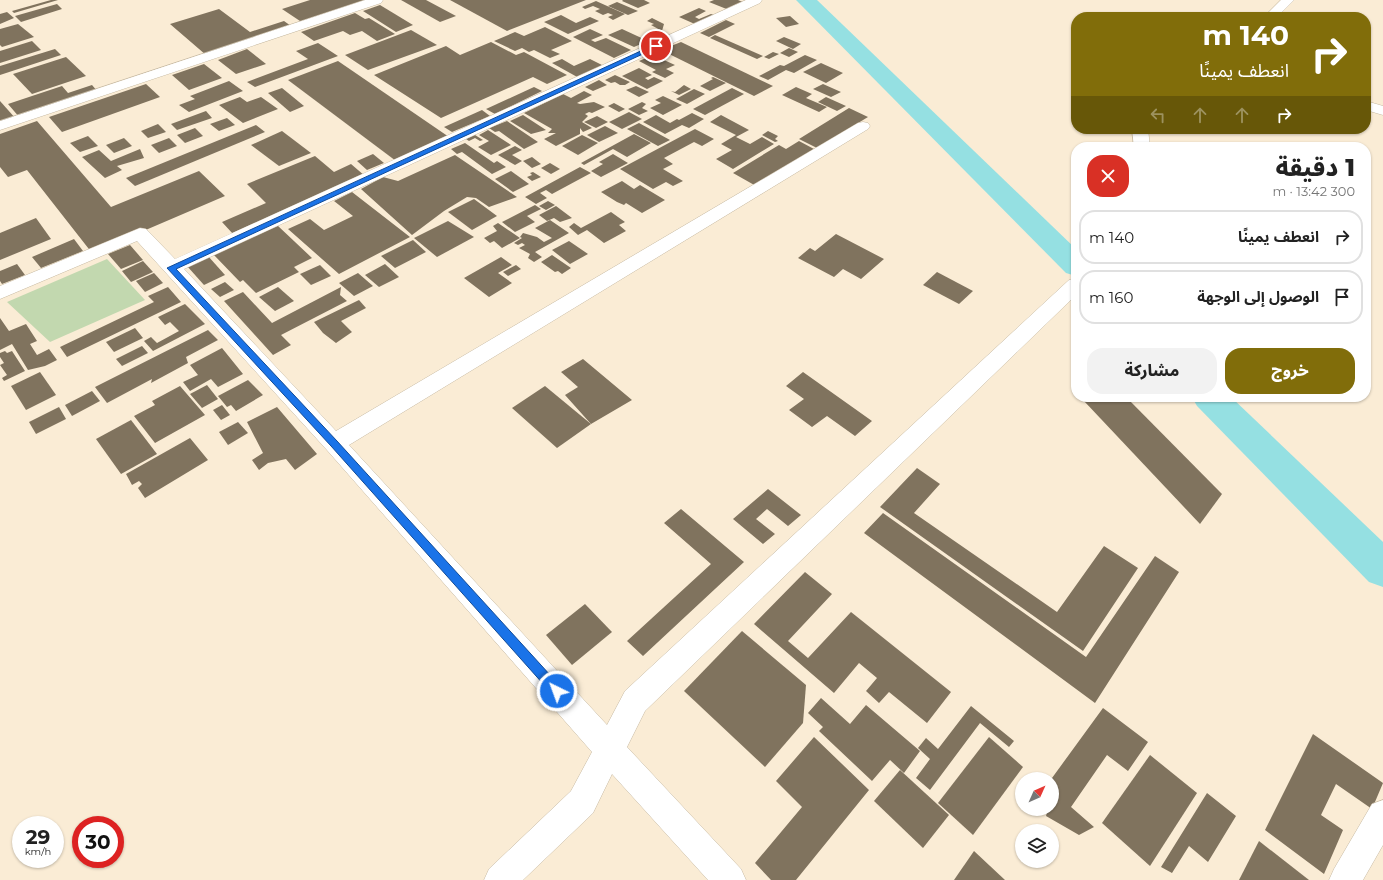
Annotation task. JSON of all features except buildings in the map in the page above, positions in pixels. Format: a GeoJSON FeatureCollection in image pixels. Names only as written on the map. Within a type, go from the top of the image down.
{"type":"FeatureCollection","features":[{"type":"Feature","properties":{"kind":"street"},"geometry":{"type":"LineString","coordinates":[[0,126],[377,0]]}},
{"type":"Feature","properties":{"kind":"street"},"geometry":{"type":"LineString","coordinates":[[171,268],[756,0]]}},
{"type":"Feature","properties":{"kind":"street"},"geometry":{"type":"LineString","coordinates":[[1275,12],[1288,0]]}},
{"type":"Feature","properties":{"kind":"street"},"geometry":{"type":"LineString","coordinates":[[1371,107],[1383,111]]}},
{"type":"Feature","properties":{"kind":"street"},"geometry":{"type":"LineString","coordinates":[[334,443],[863,126]]}},
{"type":"Feature","properties":{"kind":"street"},"geometry":{"type":"LineString","coordinates":[[0,293],[140,233],[334,443],[610,750],[730,880]]}},
{"type":"Feature","properties":{"kind":"street"},"geometry":{"type":"LineString","coordinates":[[500,880],[582,802],[636,701],[1071,289]]}},
{"type":"Feature","properties":{"kind":"street"},"geometry":{"type":"LineString","coordinates":[[1345,880],[1383,815]]}},
{"type":"Feature","properties":{"kind":"green space"},"geometry":{"type":"Polygon","coordinates":[[[107,259],[145,300],[50,342],[7,302],[107,259]]]}},
{"type":"Feature","properties":{"kind":"waterway"},"geometry":{"type":"LineString","coordinates":[[806,0],[1071,261]]}},
{"type":"Feature","properties":{"kind":"waterway"},"geometry":{"type":"LineString","coordinates":[[1214,402],[1383,569]]}},
{"type":"Feature","properties":{"kind":"route"},"geometry":{"type":"LineString","coordinates":[[557,691],[334,443],[171,268],[656,46]]}}]}
